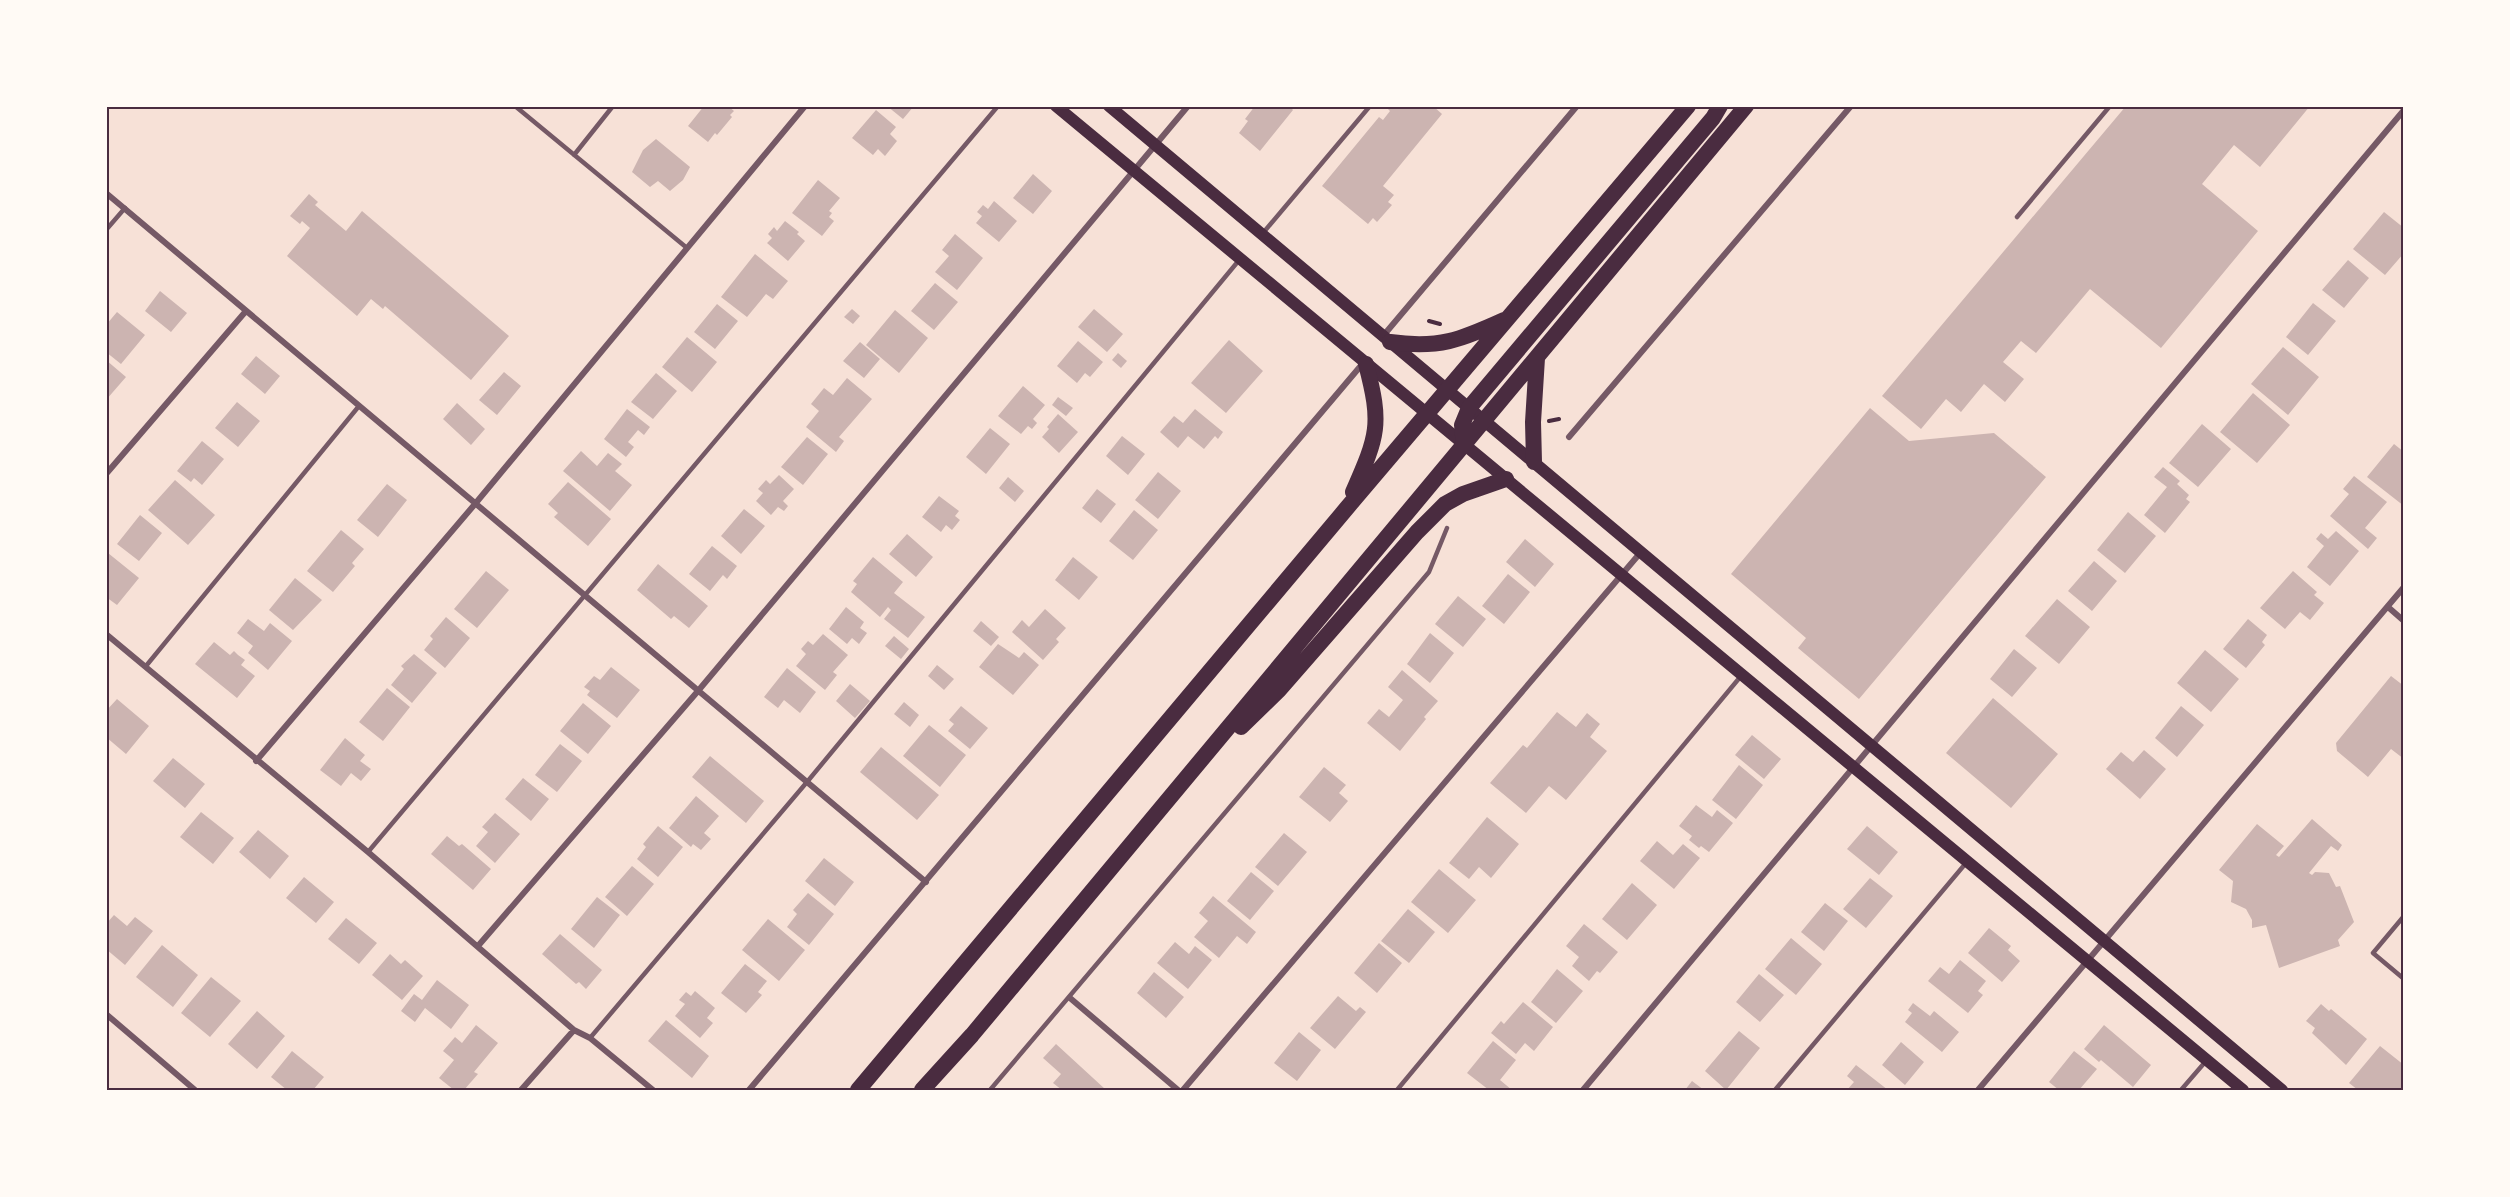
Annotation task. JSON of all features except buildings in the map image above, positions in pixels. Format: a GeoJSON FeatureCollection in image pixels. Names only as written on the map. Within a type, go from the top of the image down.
{"type":"FeatureCollection","features":[{"type":"Feature","properties":{"kind":"highway"},"geometry":{"type":"LineString","coordinates":[[858,1090],[1688,106]]}},
{"type":"Feature","properties":{"kind":"highway"},"geometry":{"type":"LineString","coordinates":[[1464,445],[1462,425],[1469,408],[1713,118],[1720,106]]}},
{"type":"Feature","properties":{"kind":"highway"},"geometry":{"type":"LineString","coordinates":[[922,1090],[972,1035],[1745,109]]}},
{"type":"Feature","properties":{"kind":"highway"},"geometry":{"type":"LineString","coordinates":[[1387,339],[1419,346],[1446,343],[1470,336],[1510,316]]}},
{"type":"Feature","properties":{"kind":"highway"},"geometry":{"type":"LineString","coordinates":[[1534,462],[1533,422],[1537,358]]}},
{"type":"Feature","properties":{"kind":"highway"},"geometry":{"type":"LineString","coordinates":[[1346,509],[1373,446],[1377,423],[1377,403],[1365,363]]}},
{"type":"Feature","properties":{"kind":"highway"},"geometry":{"type":"LineString","coordinates":[[1184,781],[1279,690],[1417,532],[1445,504],[1462,494],[1506,479]]}},
{"type":"Feature","properties":{"kind":"main road"},"geometry":{"type":"LineString","coordinates":[[1056,106],[2242,1090]]}},
{"type":"Feature","properties":{"kind":"main road"},"geometry":{"type":"LineString","coordinates":[[1109,106],[2282,1090]]}},
{"type":"Feature","properties":{"kind":"street"},"geometry":{"type":"LineString","coordinates":[[256,761],[475,504],[805,106]]}},
{"type":"Feature","properties":{"kind":"street"},"geometry":{"type":"LineString","coordinates":[[478,946],[698,691],[1188,106]]}},
{"type":"Feature","properties":{"kind":"street"},"geometry":{"type":"LineString","coordinates":[[1387,339],[1576,106]]}},
{"type":"Feature","properties":{"kind":"street"},"geometry":{"type":"LineString","coordinates":[[1569,436],[1851,106]]}},
{"type":"Feature","properties":{"kind":"street"},"geometry":{"type":"LineString","coordinates":[[1583,1090],[2403,110]]}},
{"type":"Feature","properties":{"kind":"street"},"geometry":{"type":"LineString","coordinates":[[106,193],[926,882]]}},
{"type":"Feature","properties":{"kind":"street"},"geometry":{"type":"LineString","coordinates":[[106,474],[246,311]]}},
{"type":"Feature","properties":{"kind":"street"},"geometry":{"type":"LineString","coordinates":[[749,1090],[1365,363]]}},
{"type":"Feature","properties":{"kind":"street"},"geometry":{"type":"LineString","coordinates":[[1183,1090],[1641,552]]}},
{"type":"Feature","properties":{"kind":"street"},"geometry":{"type":"LineString","coordinates":[[1978,1090],[2403,587]]}},
{"type":"Feature","properties":{"kind":"street"},"geometry":{"type":"LineString","coordinates":[[2388,606],[2403,621]]}},
{"type":"Feature","properties":{"kind":"street"},"geometry":{"type":"LineString","coordinates":[[106,634],[368,852],[574,1030],[590,1038],[653,1090]]}},
{"type":"Feature","properties":{"kind":"street"},"geometry":{"type":"LineString","coordinates":[[1070,998],[1178,1090]]}},
{"type":"Feature","properties":{"kind":"street"},"geometry":{"type":"LineString","coordinates":[[106,1014],[195,1090]]}},
{"type":"Feature","properties":{"kind":"street"},"geometry":{"type":"LineString","coordinates":[[521,1090],[574,1030]]}},
{"type":"Feature","properties":{"kind":"lane"},"geometry":{"type":"LineString","coordinates":[[515,106],[687,248]]}},
{"type":"Feature","properties":{"kind":"lane"},"geometry":{"type":"LineString","coordinates":[[573,155],[613,106]]}},
{"type":"Feature","properties":{"kind":"lane"},"geometry":{"type":"LineString","coordinates":[[368,852],[998,106]]}},
{"type":"Feature","properties":{"kind":"lane"},"geometry":{"type":"LineString","coordinates":[[1262,234],[1370,106]]}},
{"type":"Feature","properties":{"kind":"lane"},"geometry":{"type":"LineString","coordinates":[[2017,217],[2110,106]]}},
{"type":"Feature","properties":{"kind":"lane"},"geometry":{"type":"LineString","coordinates":[[106,230],[124,208]]}},
{"type":"Feature","properties":{"kind":"lane"},"geometry":{"type":"LineString","coordinates":[[590,1038],[807,782],[1240,259]]}},
{"type":"Feature","properties":{"kind":"lane"},"geometry":{"type":"LineString","coordinates":[[146,666],[359,406]]}},
{"type":"Feature","properties":{"kind":"lane"},"geometry":{"type":"LineString","coordinates":[[990,1090],[1429,572],[1447,528]]}},
{"type":"Feature","properties":{"kind":"lane"},"geometry":{"type":"LineString","coordinates":[[1397,1090],[1741,676]]}},
{"type":"Feature","properties":{"kind":"lane"},"geometry":{"type":"LineString","coordinates":[[1775,1090],[1968,861]]}},
{"type":"Feature","properties":{"kind":"lane"},"geometry":{"type":"LineString","coordinates":[[2403,916],[2373,953],[2403,979]]}},
{"type":"Feature","properties":{"kind":"lane"},"geometry":{"type":"LineString","coordinates":[[2181,1090],[2206,1060]]}}]}
